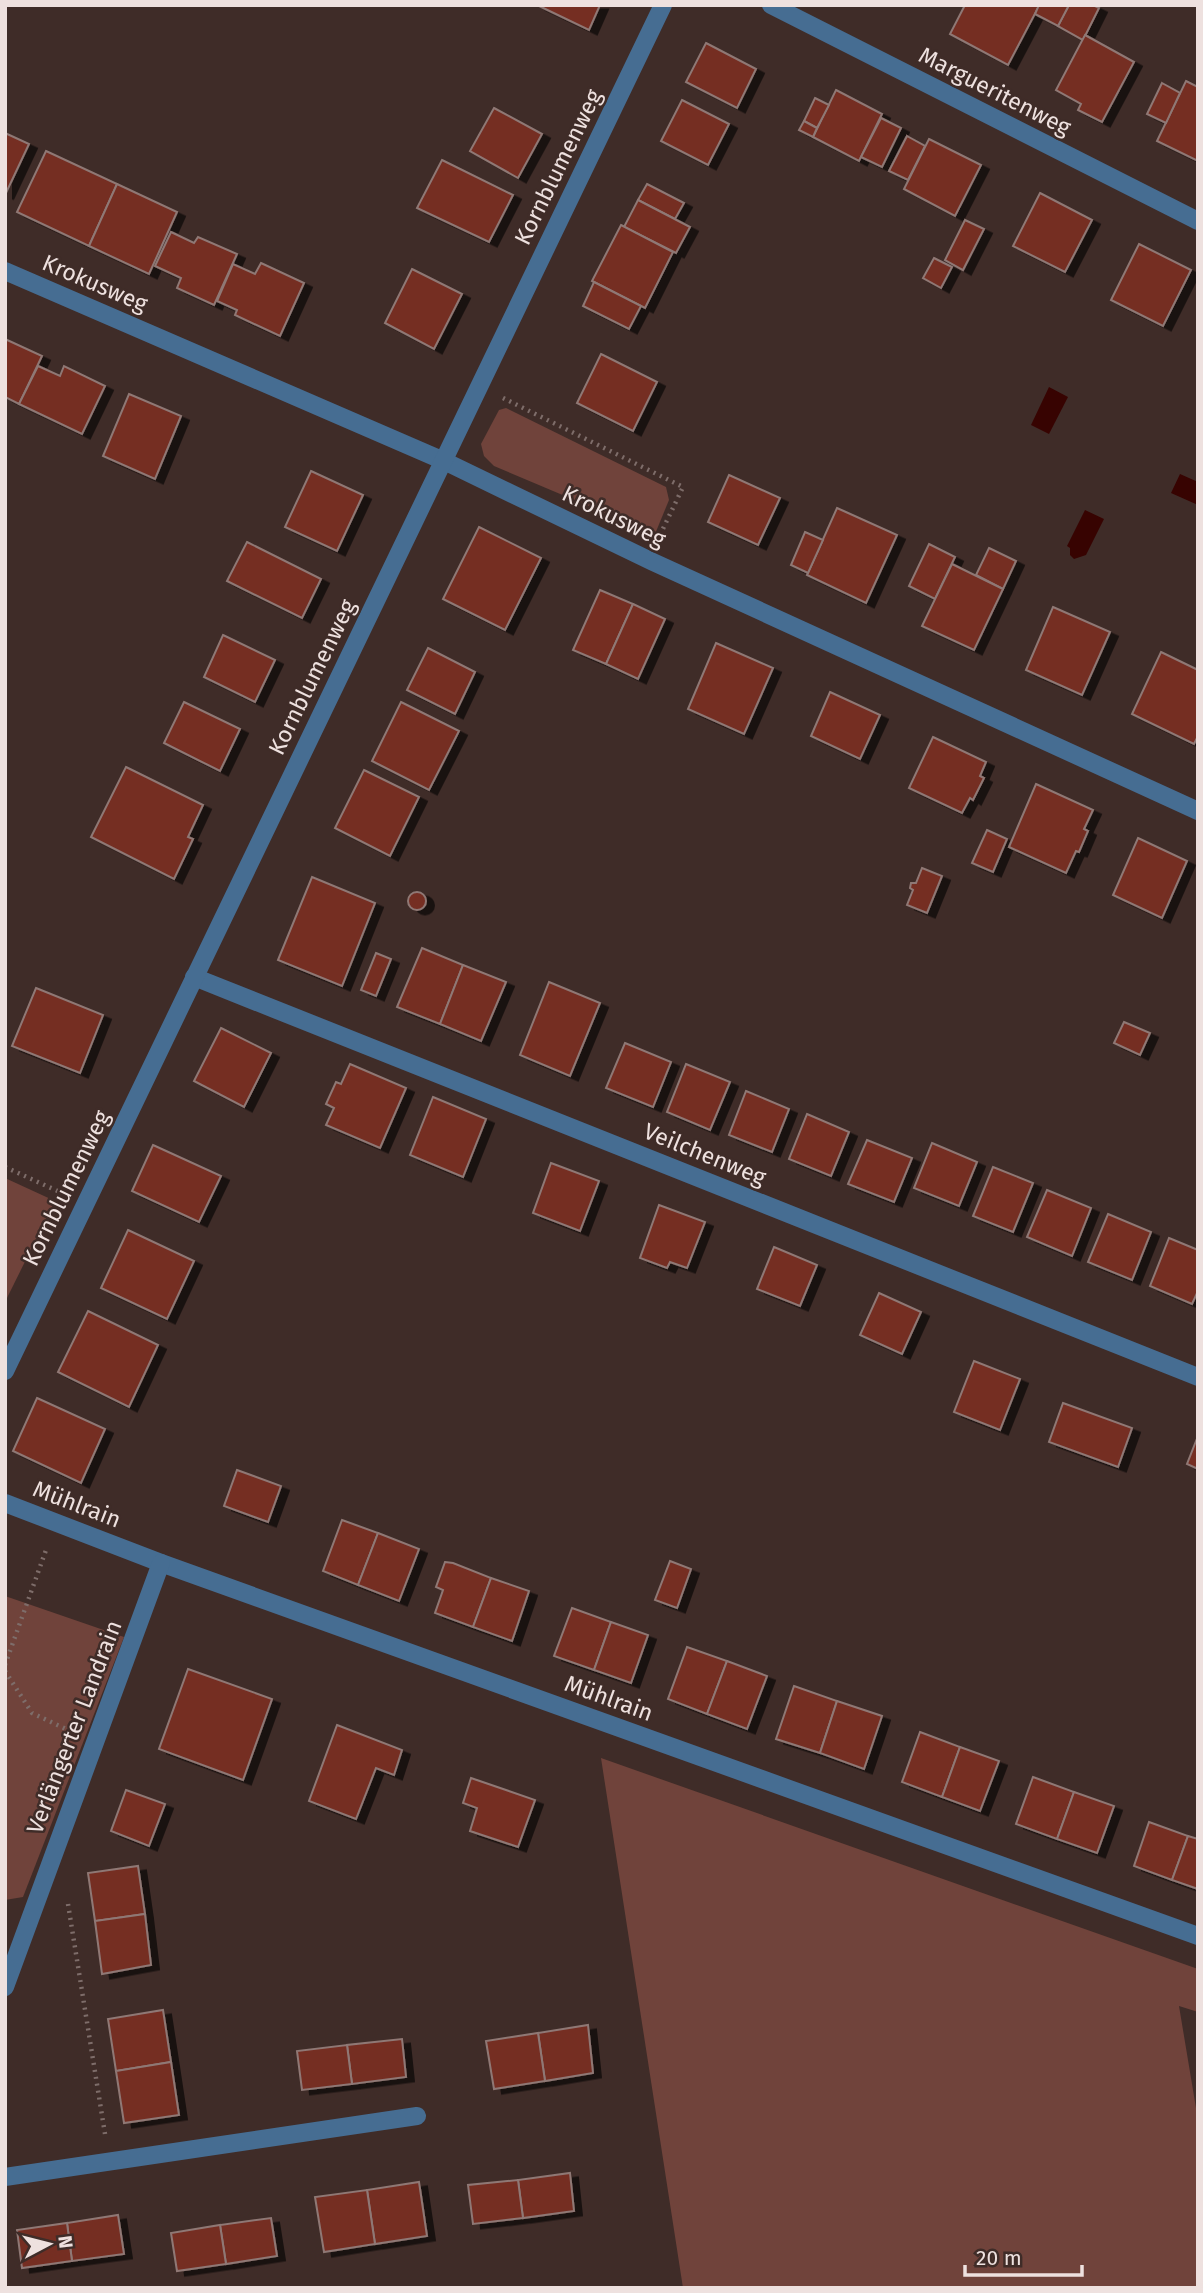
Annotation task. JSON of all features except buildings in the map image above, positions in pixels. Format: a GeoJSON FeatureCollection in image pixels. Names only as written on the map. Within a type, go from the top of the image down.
{"type":"FeatureCollection","features":[{"type":"Feature","properties":{"kind":"street","name":"Kornblumenweg"},"geometry":{"type":"LineString","coordinates":[[5,1371],[663,5]]}},
{"type":"Feature","properties":{"kind":"street","name":"Margueritenweg"},"geometry":{"type":"LineString","coordinates":[[771,5],[1198,221]]}},
{"type":"Feature","properties":{"kind":"street","name":"Krokusweg"},"geometry":{"type":"LineString","coordinates":[[5,271],[444,461],[648,560],[1198,811]]}},
{"type":"Feature","properties":{"kind":"street","name":"Veilchenweg"},"geometry":{"type":"LineString","coordinates":[[194,977],[1198,1377]]}},
{"type":"Feature","properties":{"kind":"street","name":"Mühlrain"},"geometry":{"type":"LineString","coordinates":[[5,1503],[162,1563],[1198,1936]]}},
{"type":"Feature","properties":{"kind":"street","name":"Verlängerter Landrain"},"geometry":{"type":"LineString","coordinates":[[5,1987],[162,1563]]}},
{"type":"Feature","properties":{"kind":"street"},"geometry":{"type":"LineString","coordinates":[[5,2178],[417,2116]]}},
{"type":"Feature","properties":{"kind":"path"},"geometry":{"type":"LineString","coordinates":[[480,387],[682,486],[648,560]]}},
{"type":"Feature","properties":{"kind":"path"},"geometry":{"type":"LineString","coordinates":[[5,1167],[86,1203]]}},
{"type":"Feature","properties":{"kind":"path"},"geometry":{"type":"LineString","coordinates":[[5,1665],[56,1523]]}},
{"type":"Feature","properties":{"kind":"path"},"geometry":{"type":"LineString","coordinates":[[5,1671],[33,1713],[95,1743]]}},
{"type":"Feature","properties":{"kind":"path"},"geometry":{"type":"LineString","coordinates":[[66,1895],[109,2162]]}},
{"type":"Feature","properties":{"kind":"shaded area"},"geometry":{"type":"Polygon","coordinates":[[[1049,387],[1068,397],[1049,434],[1031,425],[1049,387]]]}},
{"type":"Feature","properties":{"kind":"shaded area"},"geometry":{"type":"Polygon","coordinates":[[[506,408],[666,487],[669,500],[655,534],[494,466],[484,456],[481,444],[499,410],[506,408]]]}},
{"type":"Feature","properties":{"kind":"shaded area"},"geometry":{"type":"Polygon","coordinates":[[[1180,474],[1198,482],[1198,505],[1171,493],[1180,474]]]}},
{"type":"Feature","properties":{"kind":"shaded area"},"geometry":{"type":"Polygon","coordinates":[[[1085,510],[1104,519],[1086,555],[1074,559],[1067,546],[1085,510]]]}},
{"type":"Feature","properties":{"kind":"shaded area"},"geometry":{"type":"Polygon","coordinates":[[[5,1178],[55,1201],[5,1302],[5,1178]]]}},
{"type":"Feature","properties":{"kind":"shaded area"},"geometry":{"type":"Polygon","coordinates":[[[5,1596],[124,1637],[23,1897],[5,1900],[5,1596]]]}},
{"type":"Feature","properties":{"kind":"shaded area"},"geometry":{"type":"Polygon","coordinates":[[[601,1758],[1198,1969],[1198,2012],[1179,2006],[1198,2120],[1198,2288],[683,2288],[601,1758]]]}}]}
